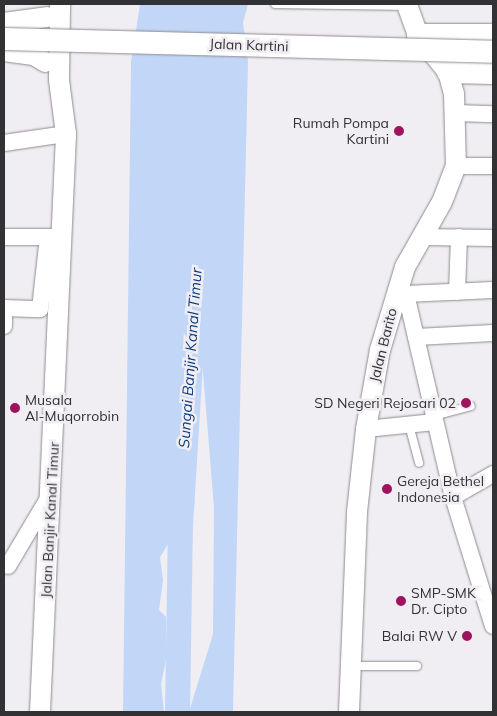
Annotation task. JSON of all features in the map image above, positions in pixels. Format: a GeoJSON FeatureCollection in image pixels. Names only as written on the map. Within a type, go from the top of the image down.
{"type":"FeatureCollection","features":[{"type":"Feature","properties":{"kind":"main road"},"geometry":{"type":"LineString","coordinates":[[418,35],[493,35]]}},
{"type":"Feature","properties":{"kind":"main road","name":"Jalan Kartini"},"geometry":{"type":"LineString","coordinates":[[4,39],[493,52]]}},
{"type":"Feature","properties":{"kind":"main road"},"geometry":{"type":"LineString","coordinates":[[448,72],[493,73]]}},
{"type":"Feature","properties":{"kind":"street","name":"Jalan Barito"},"geometry":{"type":"LineString","coordinates":[[349,712],[353,558],[366,429],[380,350],[422,237],[442,202],[456,166],[456,113],[448,72],[418,35],[406,5]]}},
{"type":"Feature","properties":{"kind":"street"},"geometry":{"type":"LineString","coordinates":[[4,23],[56,8],[45,62]]}},
{"type":"Feature","properties":{"kind":"street","name":"Jalan Banjir Kanal Timur"},"geometry":{"type":"LineString","coordinates":[[40,712],[52,493],[54,237],[66,134],[58,80],[56,8]]}},
{"type":"Feature","properties":{"kind":"street"},"geometry":{"type":"LineString","coordinates":[[4,51],[34,55],[45,62],[58,80]]}},
{"type":"Feature","properties":{"kind":"street"},"geometry":{"type":"LineString","coordinates":[[456,113],[493,114]]}},
{"type":"Feature","properties":{"kind":"street"},"geometry":{"type":"LineString","coordinates":[[4,143],[66,134]]}},
{"type":"Feature","properties":{"kind":"street"},"geometry":{"type":"LineString","coordinates":[[456,166],[493,166]]}},
{"type":"Feature","properties":{"kind":"street"},"geometry":{"type":"LineString","coordinates":[[4,237],[54,237],[42,305],[37,310],[4,308],[4,326]]}},
{"type":"Feature","properties":{"kind":"street"},"geometry":{"type":"LineString","coordinates":[[422,237],[493,238]]}},
{"type":"Feature","properties":{"kind":"street"},"geometry":{"type":"LineString","coordinates":[[458,292],[459,238]]}},
{"type":"Feature","properties":{"kind":"street"},"geometry":{"type":"LineString","coordinates":[[493,290],[401,292],[416,337],[453,497],[493,626]]}},
{"type":"Feature","properties":{"kind":"street"},"geometry":{"type":"LineString","coordinates":[[416,337],[493,333]]}},
{"type":"Feature","properties":{"kind":"street"},"geometry":{"type":"LineString","coordinates":[[366,429],[435,419]]}},
{"type":"Feature","properties":{"kind":"street"},"geometry":{"type":"LineString","coordinates":[[453,497],[493,475]]}},
{"type":"Feature","properties":{"kind":"street"},"geometry":{"type":"LineString","coordinates":[[8,566],[52,493]]}},
{"type":"Feature","properties":{"kind":"lane"},"geometry":{"type":"LineString","coordinates":[[275,4],[406,5]]}},
{"type":"Feature","properties":{"kind":"lane"},"geometry":{"type":"LineString","coordinates":[[435,419],[471,406]]}},
{"type":"Feature","properties":{"kind":"lane"},"geometry":{"type":"LineString","coordinates":[[409,424],[419,463]]}},
{"type":"Feature","properties":{"kind":"lane"},"geometry":{"type":"LineString","coordinates":[[350,666],[417,666]]}},
{"type":"Feature","properties":{"kind":"water"},"geometry":{"type":"Polygon","coordinates":[[[140,4],[248,4],[243,23],[248,62],[233,712],[189,712],[213,634],[214,508],[199,323],[187,338],[194,373],[193,397],[181,422],[181,435],[195,502],[160,557],[163,580],[159,610],[166,617],[166,660],[161,684],[164,712],[123,712],[131,62],[140,4]]]}},
{"type":"Feature","properties":{"kind":"waterway","name":"Sungai Banjir Kanal Timur"},"geometry":{"type":"LineString","coordinates":[[177,712],[180,526],[194,298]]}},
{"type":"Feature","properties":{"kind":"place","name":"Rumah Pompa Kartini"},"geometry":{"type":"Point","coordinates":[399,131]}},
{"type":"Feature","properties":{"kind":"place","name":"SD Negeri Rejosari 02"},"geometry":{"type":"Point","coordinates":[466,403]}},
{"type":"Feature","properties":{"kind":"place","name":"Musala Al-Muqorrobin"},"geometry":{"type":"Point","coordinates":[15,408]}},
{"type":"Feature","properties":{"kind":"place","name":"Gereja Bethel Indonesia"},"geometry":{"type":"Point","coordinates":[387,489]}},
{"type":"Feature","properties":{"kind":"place","name":"SMP-SMK Dr. Cipto"},"geometry":{"type":"Point","coordinates":[401,601]}},
{"type":"Feature","properties":{"kind":"place","name":"Balai RW V"},"geometry":{"type":"Point","coordinates":[467,636]}}]}
